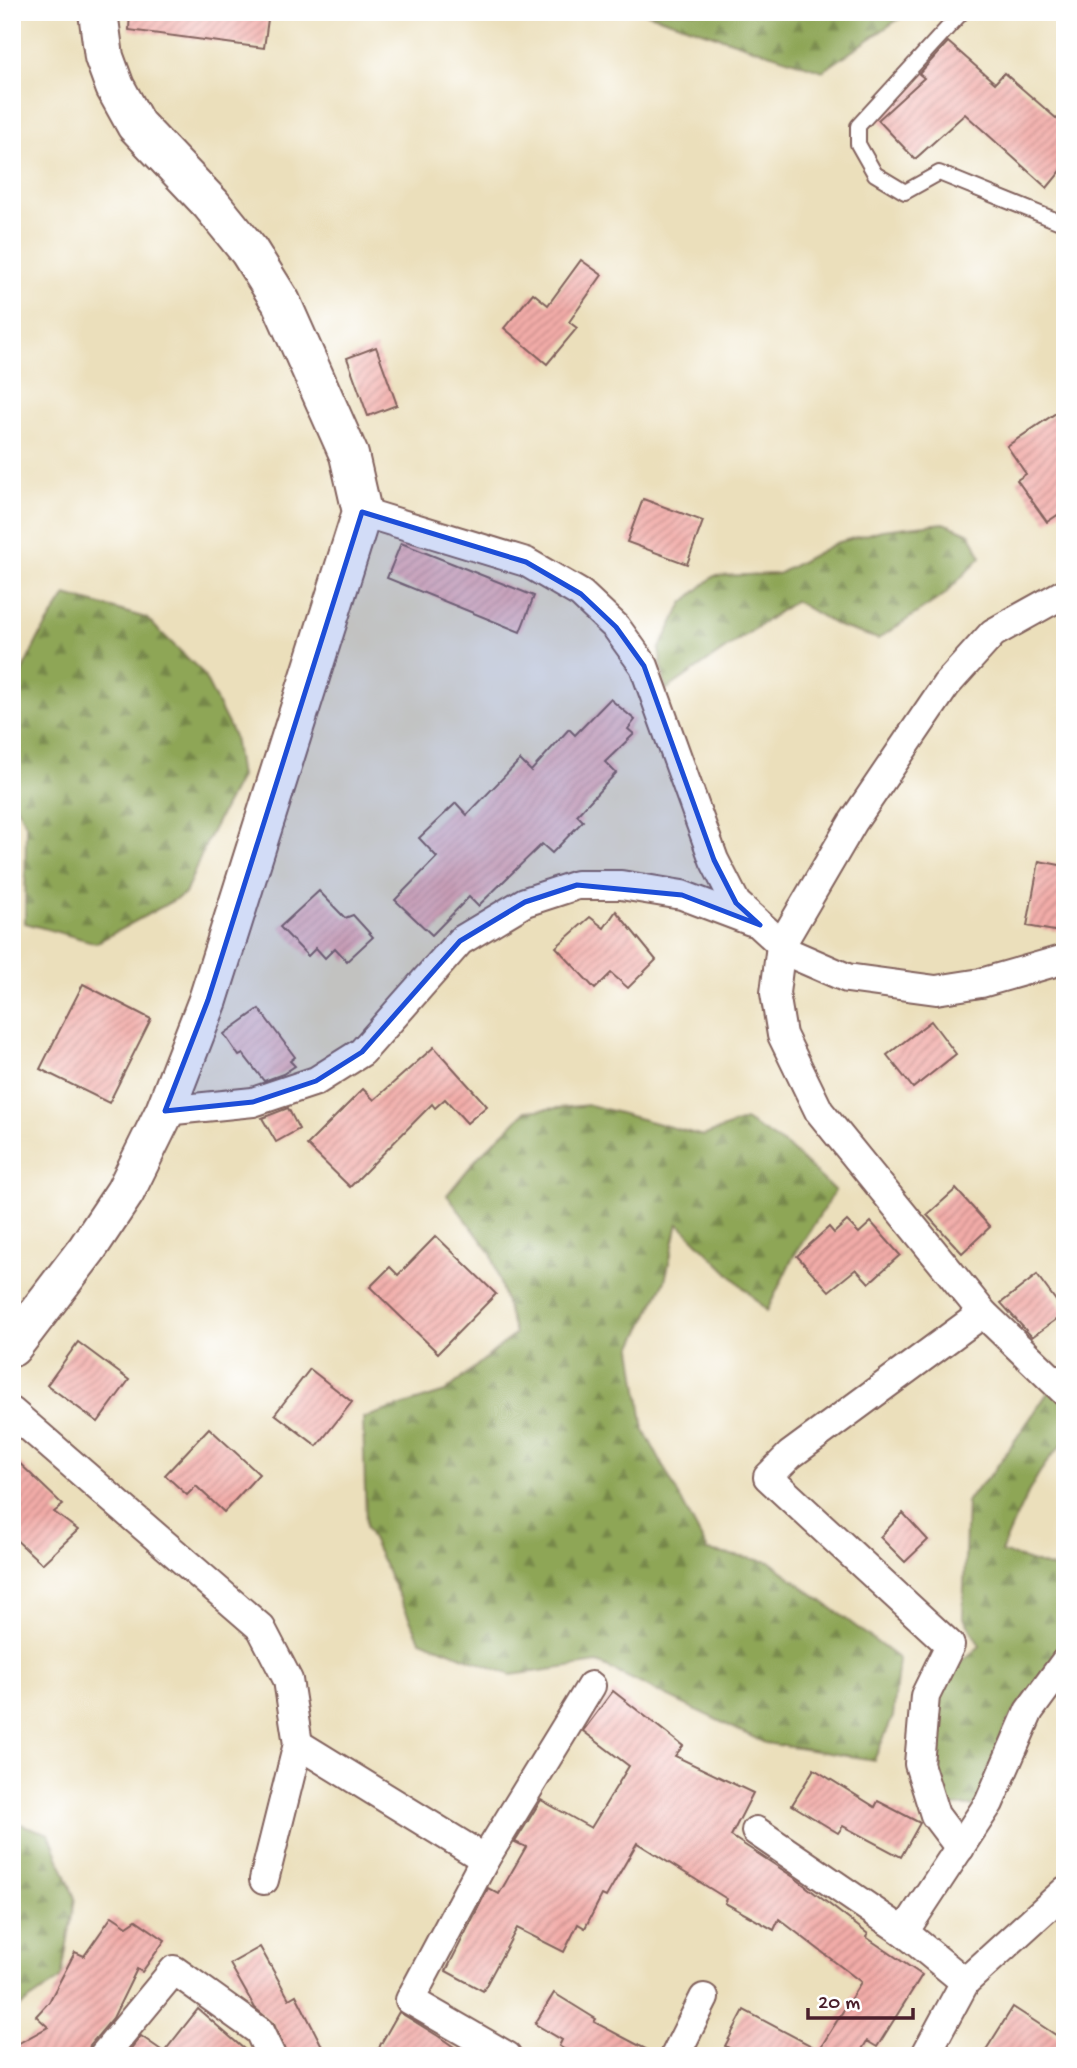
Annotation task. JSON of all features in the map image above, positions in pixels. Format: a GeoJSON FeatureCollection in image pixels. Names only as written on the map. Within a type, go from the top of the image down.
{"type":"FeatureCollection","features":[{"type":"Feature","properties":{"kind":"street"},"geometry":{"type":"LineString","coordinates":[[12,1347],[87,1249],[125,1192],[165,1111],[208,1000],[362,512],[349,455],[281,302],[249,251],[218,213],[136,124],[115,87],[104,57],[98,12]]}},
{"type":"Feature","properties":{"kind":"street"},"geometry":{"type":"LineString","coordinates":[[362,512],[526,562],[581,594],[616,627],[645,666],[714,860],[736,903],[792,954],[847,978],[936,990],[981,984],[1065,958]]}},
{"type":"Feature","properties":{"kind":"street"},"geometry":{"type":"LineString","coordinates":[[1065,593],[993,633],[946,685],[853,822],[781,945],[775,993],[782,1035],[819,1111],[983,1312],[1065,1392]]}},
{"type":"Feature","properties":{"kind":"street"},"geometry":{"type":"LineString","coordinates":[[165,1111],[253,1102],[316,1081],[362,1052],[460,941],[525,902],[577,885],[621,885],[682,895],[760,925]]}},
{"type":"Feature","properties":{"kind":"street"},"geometry":{"type":"LineString","coordinates":[[960,1848],[935,1815],[919,1764],[925,1696],[950,1645],[768,1477],[790,1455],[983,1312]]}},
{"type":"Feature","properties":{"kind":"street"},"geometry":{"type":"LineString","coordinates":[[12,1412],[261,1628],[288,1680],[298,1744],[264,1880]]}},
{"type":"Feature","properties":{"kind":"street"},"geometry":{"type":"LineString","coordinates":[[904,1932],[989,1803],[1029,1711],[1065,1662]]}},
{"type":"Feature","properties":{"kind":"street"},"geometry":{"type":"LineString","coordinates":[[507,2056],[410,2000],[485,1859],[591,1686]]}},
{"type":"Feature","properties":{"kind":"street"},"geometry":{"type":"LineString","coordinates":[[298,1744],[485,1859]]}},
{"type":"Feature","properties":{"kind":"street"},"geometry":{"type":"LineString","coordinates":[[756,1831],[904,1932],[965,1982]]}},
{"type":"Feature","properties":{"kind":"street"},"geometry":{"type":"LineString","coordinates":[[925,2056],[965,1982],[1065,1891]]}},
{"type":"Feature","properties":{"kind":"street"},"geometry":{"type":"LineString","coordinates":[[103,2056],[174,1970],[259,2031],[271,2056]]}},
{"type":"Feature","properties":{"kind":"street"},"geometry":{"type":"LineString","coordinates":[[676,2056],[704,1998]]}},
{"type":"Feature","properties":{"kind":"lane"},"geometry":{"type":"LineString","coordinates":[[962,12],[858,126],[858,144],[875,174],[905,192],[940,173],[1065,224]]}},
{"type":"Feature","properties":{"kind":"highlighted area"},"geometry":{"type":"Polygon","coordinates":[[[362,512],[526,562],[581,594],[616,627],[644,666],[714,860],[736,903],[760,925],[682,895],[577,885],[525,902],[460,941],[362,1052],[316,1081],[253,1102],[165,1111],[208,1000],[362,512]]]}},
{"type":"Feature","properties":{"kind":"green space"},"geometry":{"type":"Polygon","coordinates":[[[643,12],[909,12],[823,71],[643,12]]]}},
{"type":"Feature","properties":{"kind":"green space"},"geometry":{"type":"Polygon","coordinates":[[[944,523],[970,534],[981,557],[944,595],[878,639],[838,626],[795,601],[666,690],[659,650],[683,603],[714,576],[778,574],[836,543],[882,530],[944,523]]]}},
{"type":"Feature","properties":{"kind":"green space"},"geometry":{"type":"Polygon","coordinates":[[[66,595],[146,618],[202,672],[234,736],[240,777],[207,841],[185,894],[96,943],[25,923],[26,824],[12,799],[12,692],[39,637],[66,595]]]}},
{"type":"Feature","properties":{"kind":"green space"},"geometry":{"type":"Polygon","coordinates":[[[590,1105],[703,1136],[745,1120],[787,1146],[835,1191],[792,1259],[767,1311],[678,1223],[665,1281],[632,1348],[644,1430],[708,1551],[770,1562],[899,1659],[893,1717],[874,1760],[765,1743],[598,1663],[511,1675],[420,1640],[366,1527],[363,1418],[445,1392],[515,1334],[491,1253],[447,1195],[478,1157],[526,1111],[590,1105]]]}},
{"type":"Feature","properties":{"kind":"green space"},"geometry":{"type":"Polygon","coordinates":[[[1058,1378],[1065,1378],[1065,1442],[1036,1479],[1001,1552],[1065,1572],[1065,1665],[1036,1683],[1007,1722],[987,1774],[981,1806],[935,1806],[925,1743],[934,1684],[980,1646],[963,1616],[967,1500],[993,1472],[1058,1378]]]}},
{"type":"Feature","properties":{"kind":"green space"},"geometry":{"type":"Polygon","coordinates":[[[12,1821],[49,1834],[75,1898],[61,1979],[12,2012],[12,1821]]]}},
{"type":"Feature","properties":{"kind":"building"},"geometry":{"type":"Polygon","coordinates":[[[130,12],[269,12],[264,48],[129,30],[130,12]]]}},
{"type":"Feature","properties":{"kind":"building"},"geometry":{"type":"Polygon","coordinates":[[[948,42],[995,83],[1004,73],[1065,126],[1065,166],[1047,188],[965,114],[915,159],[878,120],[924,78],[919,74],[948,42]]]}},
{"type":"Feature","properties":{"kind":"building"},"geometry":{"type":"Polygon","coordinates":[[[581,260],[602,275],[569,322],[577,328],[547,364],[504,328],[533,293],[548,305],[581,260]]]}},
{"type":"Feature","properties":{"kind":"building"},"geometry":{"type":"Polygon","coordinates":[[[376,347],[397,405],[368,416],[347,358],[376,347]]]}},
{"type":"Feature","properties":{"kind":"building"},"geometry":{"type":"Polygon","coordinates":[[[1065,407],[1065,510],[1047,522],[1017,480],[1026,474],[1007,446],[1065,407]]]}},
{"type":"Feature","properties":{"kind":"building"},"geometry":{"type":"Polygon","coordinates":[[[643,499],[703,521],[687,564],[627,542],[643,499]]]}},
{"type":"Feature","properties":{"kind":"building"},"geometry":{"type":"Polygon","coordinates":[[[401,543],[534,596],[520,632],[387,578],[401,543]]]}},
{"type":"Feature","properties":{"kind":"building"},"geometry":{"type":"Polygon","coordinates":[[[610,699],[635,720],[628,729],[634,734],[605,762],[616,773],[577,815],[583,821],[552,853],[542,844],[478,906],[469,897],[432,935],[395,900],[437,857],[419,838],[456,803],[467,815],[520,760],[531,771],[569,729],[575,735],[610,699]]]}},
{"type":"Feature","properties":{"kind":"building"},"geometry":{"type":"Polygon","coordinates":[[[1039,861],[1065,866],[1065,933],[1027,926],[1039,861]]]}},
{"type":"Feature","properties":{"kind":"building"},"geometry":{"type":"Polygon","coordinates":[[[319,891],[345,918],[353,915],[373,937],[347,961],[335,948],[325,958],[316,948],[308,956],[280,927],[319,891]]]}},
{"type":"Feature","properties":{"kind":"building"},"geometry":{"type":"Polygon","coordinates":[[[616,911],[656,960],[628,988],[611,973],[595,989],[556,947],[590,917],[604,928],[616,911]]]}},
{"type":"Feature","properties":{"kind":"building"},"geometry":{"type":"Polygon","coordinates":[[[83,984],[151,1019],[109,1103],[40,1069],[83,984]]]}},
{"type":"Feature","properties":{"kind":"building"},"geometry":{"type":"Polygon","coordinates":[[[259,1009],[295,1057],[290,1061],[295,1066],[264,1081],[243,1054],[239,1056],[224,1034],[259,1009]]]}},
{"type":"Feature","properties":{"kind":"building"},"geometry":{"type":"Polygon","coordinates":[[[931,1021],[956,1054],[913,1088],[887,1055],[931,1021]]]}},
{"type":"Feature","properties":{"kind":"building"},"geometry":{"type":"Polygon","coordinates":[[[434,1047],[487,1106],[467,1123],[445,1099],[435,1108],[432,1104],[350,1187],[307,1145],[363,1089],[374,1100],[434,1047]]]}},
{"type":"Feature","properties":{"kind":"building"},"geometry":{"type":"Polygon","coordinates":[[[288,1108],[299,1129],[276,1142],[262,1118],[288,1108]]]}},
{"type":"Feature","properties":{"kind":"building"},"geometry":{"type":"Polygon","coordinates":[[[956,1189],[990,1227],[962,1253],[927,1215],[956,1189]]]}},
{"type":"Feature","properties":{"kind":"building"},"geometry":{"type":"Polygon","coordinates":[[[847,1221],[859,1233],[871,1222],[900,1255],[869,1283],[856,1269],[829,1291],[797,1256],[829,1227],[834,1233],[847,1221]]]}},
{"type":"Feature","properties":{"kind":"building"},"geometry":{"type":"Polygon","coordinates":[[[436,1236],[496,1294],[438,1353],[370,1287],[390,1267],[398,1275],[436,1236]]]}},
{"type":"Feature","properties":{"kind":"building"},"geometry":{"type":"Polygon","coordinates":[[[1037,1275],[1065,1313],[1032,1337],[1001,1303],[1037,1275]]]}},
{"type":"Feature","properties":{"kind":"building"},"geometry":{"type":"Polygon","coordinates":[[[78,1342],[129,1380],[98,1422],[47,1385],[78,1342]]]}},
{"type":"Feature","properties":{"kind":"building"},"geometry":{"type":"Polygon","coordinates":[[[310,1369],[352,1402],[317,1446],[275,1414],[310,1369]]]}},
{"type":"Feature","properties":{"kind":"building"},"geometry":{"type":"Polygon","coordinates":[[[209,1428],[259,1474],[224,1512],[196,1486],[187,1495],[165,1475],[209,1428]]]}},
{"type":"Feature","properties":{"kind":"building"},"geometry":{"type":"Polygon","coordinates":[[[12,1456],[63,1505],[54,1512],[78,1530],[42,1564],[12,1536],[12,1456]]]}},
{"type":"Feature","properties":{"kind":"building"},"geometry":{"type":"Polygon","coordinates":[[[903,1513],[928,1540],[905,1562],[880,1537],[903,1513]]]}},
{"type":"Feature","properties":{"kind":"building"},"geometry":{"type":"Polygon","coordinates":[[[613,1691],[683,1746],[675,1756],[753,1793],[731,1836],[795,1878],[868,1934],[866,1937],[922,1975],[877,2047],[867,2041],[858,2056],[744,2056],[725,2046],[744,2010],[819,2050],[861,1982],[779,1919],[774,1930],[725,1903],[727,1899],[637,1843],[606,1897],[602,1895],[585,1928],[578,1924],[564,1952],[517,1928],[483,1991],[446,1971],[488,1888],[499,1894],[526,1847],[515,1842],[541,1800],[591,1828],[629,1766],[583,1731],[613,1691]]]}},
{"type":"Feature","properties":{"kind":"building"},"geometry":{"type":"Polygon","coordinates":[[[814,1769],[875,1807],[878,1801],[920,1823],[901,1857],[843,1826],[838,1833],[792,1805],[814,1769]]]}},
{"type":"Feature","properties":{"kind":"building"},"geometry":{"type":"Polygon","coordinates":[[[112,1916],[127,1926],[136,1920],[165,1940],[142,1972],[137,1969],[113,2018],[90,2045],[87,2056],[12,2056],[12,2047],[48,2027],[36,2016],[49,2002],[75,1952],[84,1956],[112,1916]]]}},
{"type":"Feature","properties":{"kind":"building"},"geometry":{"type":"Polygon","coordinates":[[[260,1947],[289,1999],[296,1995],[322,2046],[302,2056],[287,2056],[274,2024],[255,2008],[230,1964],[260,1947]]]}},
{"type":"Feature","properties":{"kind":"building"},"geometry":{"type":"Polygon","coordinates":[[[554,1993],[596,2019],[594,2022],[659,2056],[575,2056],[559,2046],[562,2040],[535,2024],[554,1993]]]}},
{"type":"Feature","properties":{"kind":"building"},"geometry":{"type":"Polygon","coordinates":[[[1013,2007],[1065,2041],[1065,2056],[982,2056],[1013,2007]]]}},
{"type":"Feature","properties":{"kind":"building"},"geometry":{"type":"Polygon","coordinates":[[[198,2009],[252,2056],[125,2056],[141,2036],[164,2052],[198,2009]]]}},
{"type":"Feature","properties":{"kind":"building"},"geometry":{"type":"Polygon","coordinates":[[[399,2012],[438,2036],[467,2056],[374,2056],[399,2012]]]}}]}
